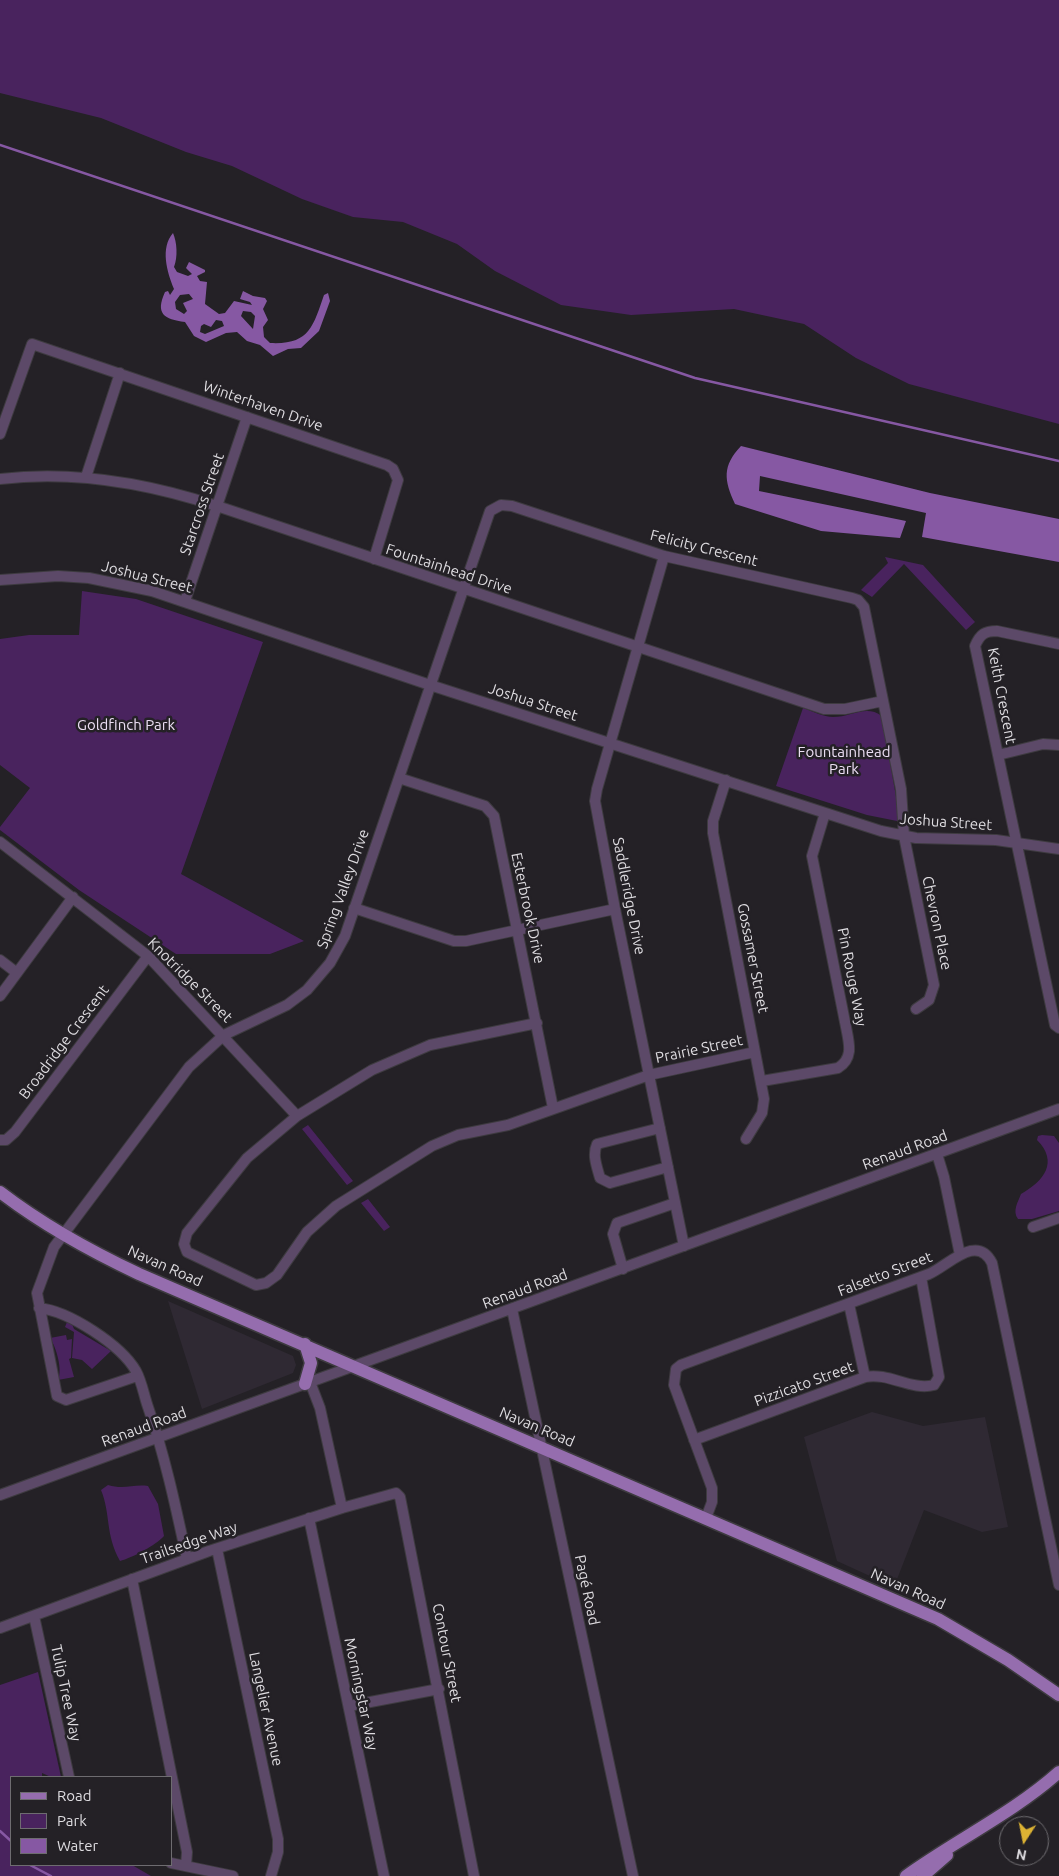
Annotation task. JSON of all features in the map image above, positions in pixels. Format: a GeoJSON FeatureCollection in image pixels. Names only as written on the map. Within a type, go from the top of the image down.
{"type":"FeatureCollection","features":[{"type":"Feature","properties":{"kind":"main road","name":"Navan Road"},"geometry":{"type":"LineString","coordinates":[[0,1192],[85,1248],[139,1274],[356,1366],[938,1619],[1008,1660],[1059,1695]]}},
{"type":"Feature","properties":{"kind":"main road"},"geometry":{"type":"LineString","coordinates":[[305,1344],[311,1363],[308,1383]]}},
{"type":"Feature","properties":{"kind":"main road"},"geometry":{"type":"LineString","coordinates":[[906,1876],[939,1852],[1007,1810],[1059,1772]]}},
{"type":"Feature","properties":{"kind":"main road"},"geometry":{"type":"LineString","coordinates":[[1007,1810],[1028,1802],[1059,1782]]}},
{"type":"Feature","properties":{"kind":"main road"},"geometry":{"type":"LineString","coordinates":[[923,1876],[979,1828]]}},
{"type":"Feature","properties":{"kind":"street","name":"Winterhaven Drive"},"geometry":{"type":"LineString","coordinates":[[0,434],[32,344],[120,373],[387,465],[393,469],[398,480],[397,486],[374,559]]}},
{"type":"Feature","properties":{"kind":"street"},"geometry":{"type":"LineString","coordinates":[[86,477],[120,373]]}},
{"type":"Feature","properties":{"kind":"street","name":"Starcross Street"},"geometry":{"type":"LineString","coordinates":[[185,601],[247,417]]}},
{"type":"Feature","properties":{"kind":"street","name":"Fountainhead Drive"},"geometry":{"type":"LineString","coordinates":[[0,479],[86,477],[160,489],[217,506],[824,709],[845,709],[883,701]]}},
{"type":"Feature","properties":{"kind":"street","name":"Felicity Crescent"},"geometry":{"type":"LineString","coordinates":[[430,685],[490,511],[501,505],[512,506],[664,556],[858,600],[864,607],[901,789],[904,836]]}},
{"type":"Feature","properties":{"kind":"street","name":"Saddleridge Drive"},"geometry":{"type":"LineString","coordinates":[[664,556],[597,789],[596,801],[615,909],[684,1246]]}},
{"type":"Feature","properties":{"kind":"street","name":"Joshua Street"},"geometry":{"type":"LineString","coordinates":[[0,580],[58,576],[89,578],[125,584],[185,601],[430,685],[825,813],[904,836],[1016,842],[1059,849]]}},
{"type":"Feature","properties":{"kind":"street","name":"Keith Crescent"},"geometry":{"type":"LineString","coordinates":[[1059,644],[997,631],[987,631],[979,637],[975,646],[1055,1025],[1059,1028]]}},
{"type":"Feature","properties":{"kind":"street","name":"Spring Valley Drive"},"geometry":{"type":"LineString","coordinates":[[137,1376],[66,1400],[62,1399],[55,1390],[37,1293],[51,1252],[62,1234],[189,1067],[224,1035],[286,1005],[315,982],[341,945],[430,685]]}},
{"type":"Feature","properties":{"kind":"street"},"geometry":{"type":"LineString","coordinates":[[998,755],[1043,744],[1059,745]]}},
{"type":"Feature","properties":{"kind":"street","name":"Esterbrook Drive"},"geometry":{"type":"LineString","coordinates":[[399,778],[490,810],[494,816],[553,1108]]}},
{"type":"Feature","properties":{"kind":"street","name":"Gossamer Street"},"geometry":{"type":"LineString","coordinates":[[726,780],[713,821],[714,833],[764,1099],[762,1113],[746,1139]]}},
{"type":"Feature","properties":{"kind":"street","name":"Pin Rouge Way"},"geometry":{"type":"LineString","coordinates":[[762,1082],[838,1068],[849,1057],[846,1028],[812,856],[825,813]]}},
{"type":"Feature","properties":{"kind":"street","name":"Chevron Place"},"geometry":{"type":"LineString","coordinates":[[904,836],[934,985],[929,1000],[916,1009]]}},
{"type":"Feature","properties":{"kind":"street","name":"Knotridge Street"},"geometry":{"type":"LineString","coordinates":[[0,842],[148,956],[224,1035],[297,1116]]}},
{"type":"Feature","properties":{"kind":"street"},"geometry":{"type":"LineString","coordinates":[[0,996],[73,897]]}},
{"type":"Feature","properties":{"kind":"street"},"geometry":{"type":"LineString","coordinates":[[354,908],[454,941],[466,941],[615,909]]}},
{"type":"Feature","properties":{"kind":"street","name":"Broadridge Crescent"},"geometry":{"type":"LineString","coordinates":[[0,1140],[6,1140],[15,1132],[148,956]]}},
{"type":"Feature","properties":{"kind":"street"},"geometry":{"type":"LineString","coordinates":[[0,960],[17,972]]}},
{"type":"Feature","properties":{"kind":"street"},"geometry":{"type":"LineString","coordinates":[[297,1116],[372,1070],[410,1052],[430,1045],[537,1023]]}},
{"type":"Feature","properties":{"kind":"street","name":"Prairie Street"},"geometry":{"type":"LineString","coordinates":[[297,1116],[247,1158],[187,1233],[184,1239],[187,1252],[256,1285],[266,1283],[277,1274],[308,1232],[336,1206],[432,1146],[458,1135],[508,1125],[650,1075],[755,1052]]}},
{"type":"Feature","properties":{"kind":"street","name":"Renaud Road"},"geometry":{"type":"LineString","coordinates":[[0,1495],[512,1310],[1059,1109]]}},
{"type":"Feature","properties":{"kind":"street"},"geometry":{"type":"LineString","coordinates":[[660,1128],[597,1144],[594,1150],[596,1165],[600,1178],[610,1182],[668,1166]]}},
{"type":"Feature","properties":{"kind":"street"},"geometry":{"type":"LineString","coordinates":[[937,1154],[946,1185],[960,1255]]}},
{"type":"Feature","properties":{"kind":"street"},"geometry":{"type":"LineString","coordinates":[[622,1269],[613,1234],[616,1223],[676,1203]]}},
{"type":"Feature","properties":{"kind":"street"},"geometry":{"type":"LineString","coordinates":[[1033,1227],[1059,1218]]}},
{"type":"Feature","properties":{"kind":"street","name":"Falsetto Street"},"geometry":{"type":"LineString","coordinates":[[706,1518],[713,1493],[674,1383],[674,1375],[678,1367],[921,1277],[943,1267],[960,1255],[973,1249],[980,1249],[985,1252],[992,1262],[1059,1585]]}},
{"type":"Feature","properties":{"kind":"street","name":"Pizzicato Street"},"geometry":{"type":"LineString","coordinates":[[694,1440],[865,1377],[876,1376],[926,1387],[938,1382],[937,1361],[921,1277]]}},
{"type":"Feature","properties":{"kind":"street"},"geometry":{"type":"LineString","coordinates":[[849,1304],[865,1377]]}},
{"type":"Feature","properties":{"kind":"street"},"geometry":{"type":"LineString","coordinates":[[40,1308],[52,1309],[92,1330],[115,1349],[136,1371],[158,1438],[187,1559]]}},
{"type":"Feature","properties":{"kind":"street","name":"Pagé Road"},"geometry":{"type":"LineString","coordinates":[[512,1310],[633,1876]]}},
{"type":"Feature","properties":{"kind":"street"},"geometry":{"type":"LineString","coordinates":[[308,1383],[320,1408],[342,1508]]}},
{"type":"Feature","properties":{"kind":"street","name":"Contour Street"},"geometry":{"type":"LineString","coordinates":[[342,1508],[391,1493],[399,1494],[439,1689],[474,1876]]}},
{"type":"Feature","properties":{"kind":"street","name":"Trailsedge Way"},"geometry":{"type":"LineString","coordinates":[[172,1776],[132,1580],[187,1559],[342,1508]]}},
{"type":"Feature","properties":{"kind":"street","name":"Morningstar Way"},"geometry":{"type":"LineString","coordinates":[[309,1518],[384,1876]]}},
{"type":"Feature","properties":{"kind":"street","name":"Langelier Avenue"},"geometry":{"type":"LineString","coordinates":[[217,1549],[278,1839],[278,1852],[271,1876]]}},
{"type":"Feature","properties":{"kind":"street"},"geometry":{"type":"LineString","coordinates":[[0,1628],[132,1580]]}},
{"type":"Feature","properties":{"kind":"street","name":"Tulip Tree Way"},"geometry":{"type":"LineString","coordinates":[[34,1616],[69,1776]]}},
{"type":"Feature","properties":{"kind":"street"},"geometry":{"type":"LineString","coordinates":[[349,1706],[439,1689]]}},
{"type":"Feature","properties":{"kind":"street","name":"Trailsedge Way"},"geometry":{"type":"LineString","coordinates":[[172,1778],[187,1852],[186,1866]]}},
{"type":"Feature","properties":{"kind":"street"},"geometry":{"type":"LineString","coordinates":[[172,1863],[233,1876]]}},
{"type":"Feature","properties":{"kind":"shaded area"},"geometry":{"type":"Polygon","coordinates":[[[168,1301],[293,1356],[296,1365],[293,1373],[202,1409],[168,1301]]]}},
{"type":"Feature","properties":{"kind":"shaded area"},"geometry":{"type":"Polygon","coordinates":[[[872,1412],[923,1426],[985,1417],[1008,1527],[982,1532],[924,1510],[894,1587],[837,1561],[804,1437],[872,1412]]]}},
{"type":"Feature","properties":{"kind":"green space"},"geometry":{"type":"Polygon","coordinates":[[[0,0],[1059,0],[1059,424],[909,384],[856,358],[804,324],[734,309],[631,315],[561,305],[495,271],[457,244],[403,222],[353,217],[302,199],[232,166],[186,152],[101,118],[0,93],[0,0]]]}},
{"type":"Feature","properties":{"kind":"green space"},"geometry":{"type":"Polygon","coordinates":[[[885,557],[923,565],[975,622],[966,630],[904,564],[872,597],[861,590],[888,563],[885,557]]]}},
{"type":"Feature","properties":{"kind":"green space","name":"Goldfinch Park"},"geometry":{"type":"Polygon","coordinates":[[[82,591],[136,599],[263,642],[181,874],[304,941],[270,954],[176,954],[79,890],[0,830],[0,827],[30,788],[0,765],[0,639],[29,635],[79,635],[82,591]]]}},
{"type":"Feature","properties":{"kind":"green space","name":"Fountainhead Park"},"geometry":{"type":"Polygon","coordinates":[[[803,708],[829,717],[864,711],[870,711],[882,716],[899,814],[897,821],[867,815],[776,786],[803,708]]]}},
{"type":"Feature","properties":{"kind":"green space"},"geometry":{"type":"Polygon","coordinates":[[[308,1125],[353,1181],[347,1185],[302,1129],[308,1125]]]}},
{"type":"Feature","properties":{"kind":"green space"},"geometry":{"type":"Polygon","coordinates":[[[1038,1136],[1054,1136],[1059,1143],[1059,1211],[1032,1219],[1018,1219],[1016,1210],[1021,1194],[1042,1177],[1048,1163],[1044,1148],[1037,1140],[1038,1136]]]}},
{"type":"Feature","properties":{"kind":"green space"},"geometry":{"type":"Polygon","coordinates":[[[368,1199],[390,1227],[384,1231],[361,1203],[368,1199]]]}},
{"type":"Feature","properties":{"kind":"green space"},"geometry":{"type":"Polygon","coordinates":[[[67,1322],[72,1324],[74,1329],[111,1351],[92,1369],[82,1360],[72,1358],[74,1332],[65,1327],[67,1322]]]}},
{"type":"Feature","properties":{"kind":"green space"},"geometry":{"type":"Polygon","coordinates":[[[66,1335],[67,1340],[72,1339],[71,1358],[69,1359],[74,1377],[58,1380],[60,1370],[58,1358],[50,1338],[66,1335]]]}},
{"type":"Feature","properties":{"kind":"green space"},"geometry":{"type":"Polygon","coordinates":[[[108,1485],[119,1487],[148,1486],[158,1504],[164,1536],[143,1551],[120,1561],[112,1542],[101,1490],[108,1485]]]}},
{"type":"Feature","properties":{"kind":"green space"},"geometry":{"type":"Polygon","coordinates":[[[38,1672],[61,1776],[49,1776],[42,1773],[42,1776],[10,1776],[10,1866],[134,1866],[151,1876],[0,1876],[0,1685],[38,1672]]]}},
{"type":"Feature","properties":{"kind":"water"},"geometry":{"type":"Polygon","coordinates":[[[173,233],[176,250],[174,267],[177,272],[188,276],[192,274],[186,268],[189,262],[205,270],[205,272],[197,276],[200,281],[207,282],[205,304],[219,314],[225,313],[234,301],[252,305],[250,302],[240,299],[243,291],[253,296],[265,298],[267,301],[263,309],[268,320],[263,327],[264,337],[270,343],[283,343],[293,341],[308,332],[324,295],[328,293],[330,301],[319,331],[301,348],[288,349],[273,356],[260,345],[247,341],[237,332],[226,333],[206,342],[194,336],[185,322],[167,317],[161,310],[165,292],[168,291],[170,295],[174,289],[166,260],[169,239],[173,233]],[[189,294],[180,295],[175,302],[176,309],[184,314],[187,311],[183,303],[193,299],[189,294]],[[243,311],[241,316],[253,329],[255,316],[251,312],[243,311]],[[216,320],[211,327],[204,324],[201,326],[200,332],[205,334],[224,326],[222,321],[216,320]]]}},
{"type":"Feature","properties":{"kind":"water"},"geometry":{"type":"Polygon","coordinates":[[[741,446],[930,493],[1059,519],[1059,562],[922,537],[926,513],[760,476],[759,491],[906,521],[900,538],[821,531],[735,504],[729,488],[727,474],[730,460],[741,446]]]}},
{"type":"Feature","properties":{"kind":"waterway"},"geometry":{"type":"LineString","coordinates":[[0,145],[695,378],[1059,461]]}},
{"type":"Feature","properties":{"kind":"waterway"},"geometry":{"type":"LineString","coordinates":[[0,1831],[10,1840]]}},
{"type":"Feature","properties":{"kind":"waterway"},"geometry":{"type":"LineString","coordinates":[[32,1866],[51,1876]]}}]}
